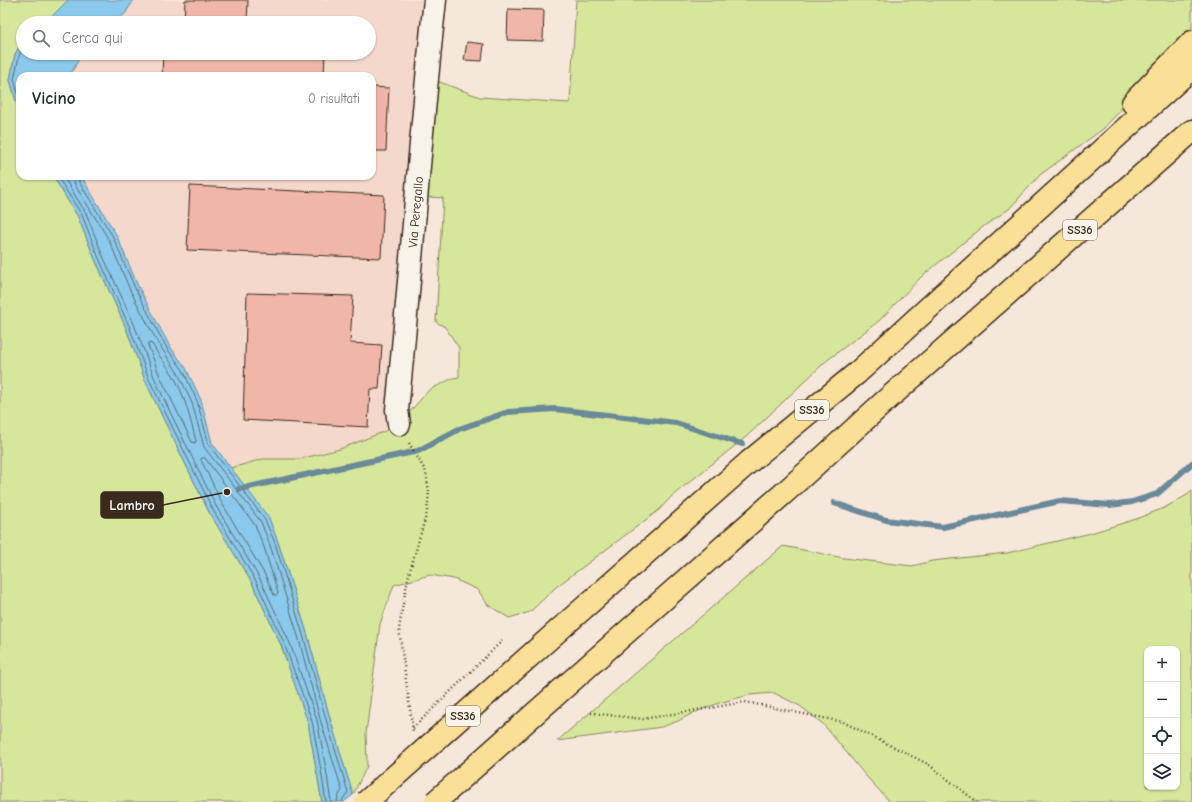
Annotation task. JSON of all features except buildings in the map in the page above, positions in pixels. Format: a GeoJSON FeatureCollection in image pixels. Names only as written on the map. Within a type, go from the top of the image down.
{"type":"FeatureCollection","features":[{"type":"Feature","properties":{"kind":"highway"},"geometry":{"type":"LineString","coordinates":[[1060,188],[1125,112],[1192,42]]}},
{"type":"Feature","properties":{"kind":"highway","name":"SS36"},"geometry":{"type":"LineString","coordinates":[[366,802],[749,462],[857,373],[1192,68]]}},
{"type":"Feature","properties":{"kind":"highway","name":"SS36"},"geometry":{"type":"LineString","coordinates":[[435,802],[1192,131]]}},
{"type":"Feature","properties":{"kind":"highway"},"geometry":{"type":"LineString","coordinates":[[968,328],[1084,240],[1192,150]]}},
{"type":"Feature","properties":{"kind":"street","name":"Via Peregallo"},"geometry":{"type":"LineString","coordinates":[[402,430],[397,410],[435,0]]}},
{"type":"Feature","properties":{"kind":"path"},"geometry":{"type":"LineString","coordinates":[[402,430],[426,472],[429,492],[427,512],[408,578],[399,629],[413,729],[502,641]]}},
{"type":"Feature","properties":{"kind":"path"},"geometry":{"type":"LineString","coordinates":[[591,713],[643,719],[746,702],[843,722],[928,764],[977,802]]}},
{"type":"Feature","properties":{"kind":"shaded area"},"geometry":{"type":"Polygon","coordinates":[[[134,0],[435,0],[399,424],[340,449],[300,459],[263,459],[231,468],[212,443],[201,400],[186,368],[171,348],[161,330],[138,286],[117,236],[83,180],[376,180],[376,72],[72,72],[78,60],[376,60],[376,16],[122,16],[134,0]]]}},
{"type":"Feature","properties":{"kind":"green space"},"geometry":{"type":"Polygon","coordinates":[[[0,0],[68,0],[52,16],[16,16],[16,52],[10,80],[16,101],[16,180],[55,180],[78,217],[126,328],[145,380],[163,418],[209,512],[252,583],[281,645],[308,722],[322,802],[0,802],[0,0]]]}},
{"type":"Feature","properties":{"kind":"green space"},"geometry":{"type":"Polygon","coordinates":[[[576,0],[1192,0],[1192,42],[1149,79],[1103,129],[1041,174],[1009,209],[984,226],[921,277],[880,320],[825,362],[746,437],[672,496],[659,510],[556,587],[530,612],[509,618],[488,605],[478,590],[454,579],[430,575],[394,585],[380,624],[366,733],[367,766],[353,795],[329,715],[307,633],[278,542],[244,485],[231,468],[263,459],[300,459],[340,449],[383,432],[399,424],[429,390],[453,378],[459,377],[459,348],[445,327],[436,322],[443,198],[428,197],[434,80],[480,97],[570,103],[576,0]]]}},
{"type":"Feature","properties":{"kind":"green space"},"geometry":{"type":"Polygon","coordinates":[[[1192,491],[1192,802],[890,802],[865,775],[823,724],[800,706],[774,693],[749,695],[719,703],[662,727],[557,741],[783,546],[844,558],[912,566],[932,561],[1007,553],[1091,533],[1136,519],[1164,508],[1192,491]]]}},
{"type":"Feature","properties":{"kind":"water"},"geometry":{"type":"Polygon","coordinates":[[[68,0],[134,0],[122,16],[52,16],[68,0]]]}},
{"type":"Feature","properties":{"kind":"water"},"geometry":{"type":"Polygon","coordinates":[[[16,52],[16,60],[78,60],[72,72],[16,72],[16,101],[10,80],[16,52]]]}},
{"type":"Feature","properties":{"kind":"water"},"geometry":{"type":"Polygon","coordinates":[[[55,180],[83,180],[117,236],[138,286],[161,330],[171,348],[186,368],[201,400],[212,443],[269,518],[307,633],[329,715],[353,795],[344,802],[322,802],[308,723],[281,645],[252,583],[209,512],[163,418],[145,380],[126,328],[78,217],[55,180]]]}},
{"type":"Feature","properties":{"kind":"waterway"},"geometry":{"type":"LineString","coordinates":[[239,489],[418,451],[459,429],[508,412],[555,409],[676,423],[742,444]]}},
{"type":"Feature","properties":{"kind":"waterway"},"geometry":{"type":"LineString","coordinates":[[834,503],[886,520],[943,527],[1060,501],[1110,505],[1132,502],[1157,494],[1192,463]]}},
{"type":"Feature","properties":{"kind":"place","name":"Lambro"},"geometry":{"type":"Point","coordinates":[227,492]}}]}
